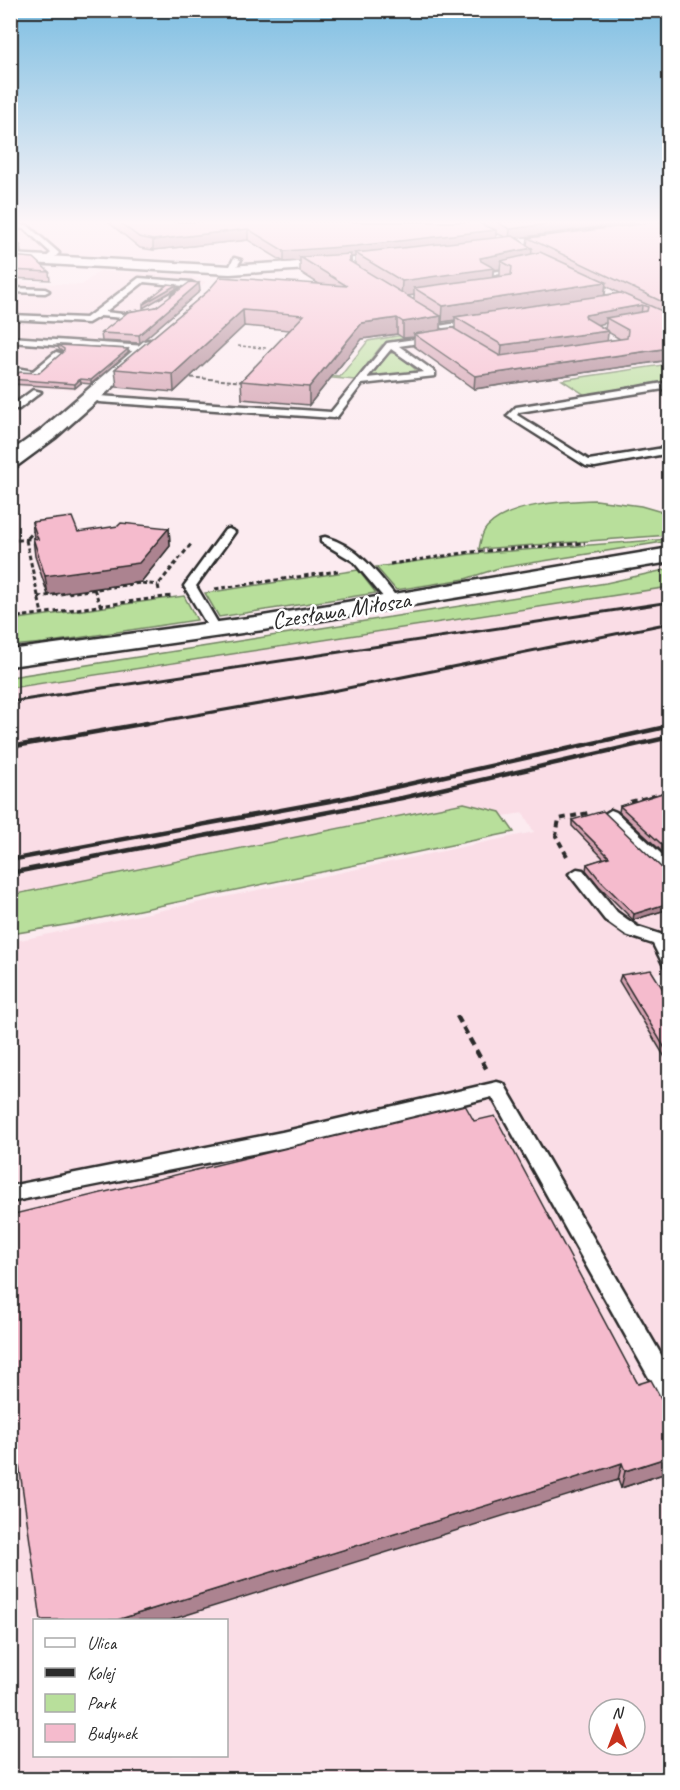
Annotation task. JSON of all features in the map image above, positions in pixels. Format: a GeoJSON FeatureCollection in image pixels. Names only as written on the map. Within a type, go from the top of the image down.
{"type":"FeatureCollection","features":[{"type":"Feature","properties":{"kind":"street"},"geometry":{"type":"LineString","coordinates":[[10,462],[48,434],[165,332]]}},
{"type":"Feature","properties":{"kind":"street","name":"Czesława Miłosza"},"geometry":{"type":"LineString","coordinates":[[10,658],[216,630],[608,567],[669,555]]}},
{"type":"Feature","properties":{"kind":"lane"},"geometry":{"type":"LineString","coordinates":[[10,317],[88,321],[110,306]]}},
{"type":"Feature","properties":{"kind":"lane"},"geometry":{"type":"LineString","coordinates":[[99,314],[123,316],[155,311]]}},
{"type":"Feature","properties":{"kind":"lane"},"geometry":{"type":"LineString","coordinates":[[456,335],[439,324],[486,320]]}},
{"type":"Feature","properties":{"kind":"lane"},"geometry":{"type":"LineString","coordinates":[[99,399],[334,415],[390,345],[446,336]]}},
{"type":"Feature","properties":{"kind":"lane"},"geometry":{"type":"LineString","coordinates":[[10,339],[146,349]]}},
{"type":"Feature","properties":{"kind":"lane"},"geometry":{"type":"LineString","coordinates":[[359,382],[432,374],[401,350],[390,345]]}},
{"type":"Feature","properties":{"kind":"lane"},"geometry":{"type":"LineString","coordinates":[[10,370],[35,374],[59,354]]}},
{"type":"Feature","properties":{"kind":"lane"},"geometry":{"type":"LineString","coordinates":[[669,385],[516,410],[512,416],[586,463],[595,464],[669,450]]}},
{"type":"Feature","properties":{"kind":"lane"},"geometry":{"type":"LineString","coordinates":[[12,409],[36,392]]}},
{"type":"Feature","properties":{"kind":"lane"},"geometry":{"type":"LineString","coordinates":[[216,630],[190,586],[229,532]]}},
{"type":"Feature","properties":{"kind":"lane"},"geometry":{"type":"LineString","coordinates":[[325,540],[349,550],[365,564],[394,602]]}},
{"type":"Feature","properties":{"kind":"lane"},"geometry":{"type":"LineString","coordinates":[[611,815],[669,871]]}},
{"type":"Feature","properties":{"kind":"lane"},"geometry":{"type":"LineString","coordinates":[[577,874],[611,916],[632,931],[665,937],[669,962]]}},
{"type":"Feature","properties":{"kind":"lane"},"geometry":{"type":"LineString","coordinates":[[10,1194],[282,1140],[497,1089],[669,1393]]}},
{"type":"Feature","properties":{"kind":"path"},"geometry":{"type":"LineString","coordinates":[[238,346],[266,348]]}},
{"type":"Feature","properties":{"kind":"path"},"geometry":{"type":"LineString","coordinates":[[175,376],[254,383]]}},
{"type":"Feature","properties":{"kind":"path"},"geometry":{"type":"LineString","coordinates":[[26,540],[37,528]]}},
{"type":"Feature","properties":{"kind":"path"},"geometry":{"type":"LineString","coordinates":[[10,541],[46,537]]}},
{"type":"Feature","properties":{"kind":"path"},"geometry":{"type":"LineString","coordinates":[[26,540],[42,614]]}},
{"type":"Feature","properties":{"kind":"path"},"geometry":{"type":"LineString","coordinates":[[158,585],[192,543]]}},
{"type":"Feature","properties":{"kind":"path"},"geometry":{"type":"LineString","coordinates":[[30,564],[41,563]]}},
{"type":"Feature","properties":{"kind":"path"},"geometry":{"type":"LineString","coordinates":[[38,597],[141,583],[158,585]]}},
{"type":"Feature","properties":{"kind":"path"},"geometry":{"type":"LineString","coordinates":[[158,585],[159,590]]}},
{"type":"Feature","properties":{"kind":"path"},"geometry":{"type":"LineString","coordinates":[[94,589],[101,607]]}},
{"type":"Feature","properties":{"kind":"path"},"geometry":{"type":"LineString","coordinates":[[577,874],[556,836],[559,819],[595,812],[611,815],[622,805],[669,792]]}},
{"type":"Feature","properties":{"kind":"path"},"geometry":{"type":"LineString","coordinates":[[457,1016],[497,1089]]}},
{"type":"Feature","properties":{"kind":"shaded area"},"geometry":{"type":"Polygon","coordinates":[[[10,306],[178,306],[76,390],[11,386],[10,306]]]}},
{"type":"Feature","properties":{"kind":"shaded area"},"geometry":{"type":"Polygon","coordinates":[[[669,587],[669,971],[620,982],[669,1064],[669,1779],[11,1779],[11,942],[534,832],[523,813],[503,816],[500,812],[464,803],[11,895],[10,688],[669,587]]]}},
{"type":"Feature","properties":{"kind":"green space"},"geometry":{"type":"Polygon","coordinates":[[[415,333],[422,337],[382,345],[355,380],[300,375],[292,372],[340,377],[368,341],[415,333]]]}},
{"type":"Feature","properties":{"kind":"green space"},"geometry":{"type":"Polygon","coordinates":[[[388,353],[397,353],[417,371],[377,379],[371,377],[388,353]]]}},
{"type":"Feature","properties":{"kind":"green space"},"geometry":{"type":"Polygon","coordinates":[[[669,364],[669,380],[585,395],[562,380],[669,364]]]}},
{"type":"Feature","properties":{"kind":"green space"},"geometry":{"type":"Polygon","coordinates":[[[596,500],[641,506],[669,514],[669,535],[479,549],[487,527],[509,513],[539,505],[596,500]]]}},
{"type":"Feature","properties":{"kind":"green space"},"geometry":{"type":"Polygon","coordinates":[[[669,539],[669,541],[499,568],[465,579],[396,590],[376,567],[470,554],[669,539]]]}},
{"type":"Feature","properties":{"kind":"green space"},"geometry":{"type":"Polygon","coordinates":[[[669,569],[669,587],[11,688],[11,677],[606,583],[669,569]]]}},
{"type":"Feature","properties":{"kind":"green space"},"geometry":{"type":"Polygon","coordinates":[[[358,570],[376,593],[219,617],[205,593],[358,570]]]}},
{"type":"Feature","properties":{"kind":"green space"},"geometry":{"type":"Polygon","coordinates":[[[184,596],[197,620],[11,646],[11,620],[184,596]]]}},
{"type":"Feature","properties":{"kind":"green space"},"geometry":{"type":"Polygon","coordinates":[[[464,803],[500,812],[514,832],[77,923],[11,934],[11,895],[464,803]]]}},
{"type":"Feature","properties":{"kind":"building"},"geometry":{"type":"Polygon","coordinates":[[[173,306],[139,335],[101,333],[128,312],[173,306]]]}},
{"type":"Feature","properties":{"kind":"building"},"geometry":{"type":"Polygon","coordinates":[[[191,306],[423,306],[441,316],[403,322],[397,318],[362,323],[309,387],[241,381],[304,315],[243,310],[173,374],[115,369],[191,306]]]}},
{"type":"Feature","properties":{"kind":"building"},"geometry":{"type":"Polygon","coordinates":[[[534,306],[639,306],[585,315],[586,318],[608,331],[502,345],[455,317],[534,306]]]}},
{"type":"Feature","properties":{"kind":"building"},"geometry":{"type":"Polygon","coordinates":[[[644,306],[650,306],[669,314],[669,348],[475,376],[414,334],[453,328],[500,356],[627,338],[628,330],[606,318],[647,311],[648,307],[644,306]]]}},
{"type":"Feature","properties":{"kind":"building"},"geometry":{"type":"Polygon","coordinates":[[[58,345],[128,349],[91,380],[80,379],[75,384],[10,379],[20,372],[39,373],[64,351],[58,345]]]}},
{"type":"Feature","properties":{"kind":"building"},"geometry":{"type":"Polygon","coordinates":[[[72,517],[78,532],[118,526],[121,523],[169,528],[139,563],[45,576],[33,538],[38,539],[32,522],[72,517]]]}},
{"type":"Feature","properties":{"kind":"building"},"geometry":{"type":"Polygon","coordinates":[[[669,791],[669,851],[620,806],[669,791]]]}},
{"type":"Feature","properties":{"kind":"building"},"geometry":{"type":"Polygon","coordinates":[[[603,811],[664,870],[669,871],[669,903],[634,914],[587,864],[609,857],[572,820],[603,811]]]}},
{"type":"Feature","properties":{"kind":"building"},"geometry":{"type":"Polygon","coordinates":[[[651,970],[669,999],[669,1055],[621,975],[651,970]]]}},
{"type":"Feature","properties":{"kind":"building"},"geometry":{"type":"Polygon","coordinates":[[[465,1105],[474,1121],[495,1116],[638,1384],[651,1380],[669,1413],[669,1457],[625,1471],[622,1463],[120,1619],[41,1619],[10,1400],[10,1215],[465,1105]]]}},
{"type":"Feature","properties":{"kind":"railway"},"geometry":{"type":"LineString","coordinates":[[10,702],[670,602]]}},
{"type":"Feature","properties":{"kind":"railway"},"geometry":{"type":"LineString","coordinates":[[138,725],[323,693],[670,623]]}},
{"type":"Feature","properties":{"kind":"railway"},"geometry":{"type":"LineString","coordinates":[[10,747],[147,723]]}},
{"type":"Feature","properties":{"kind":"railway"},"geometry":{"type":"LineString","coordinates":[[10,860],[341,799],[670,726]]}},
{"type":"Feature","properties":{"kind":"railway"},"geometry":{"type":"LineString","coordinates":[[10,873],[402,798],[670,737]]}}]}
